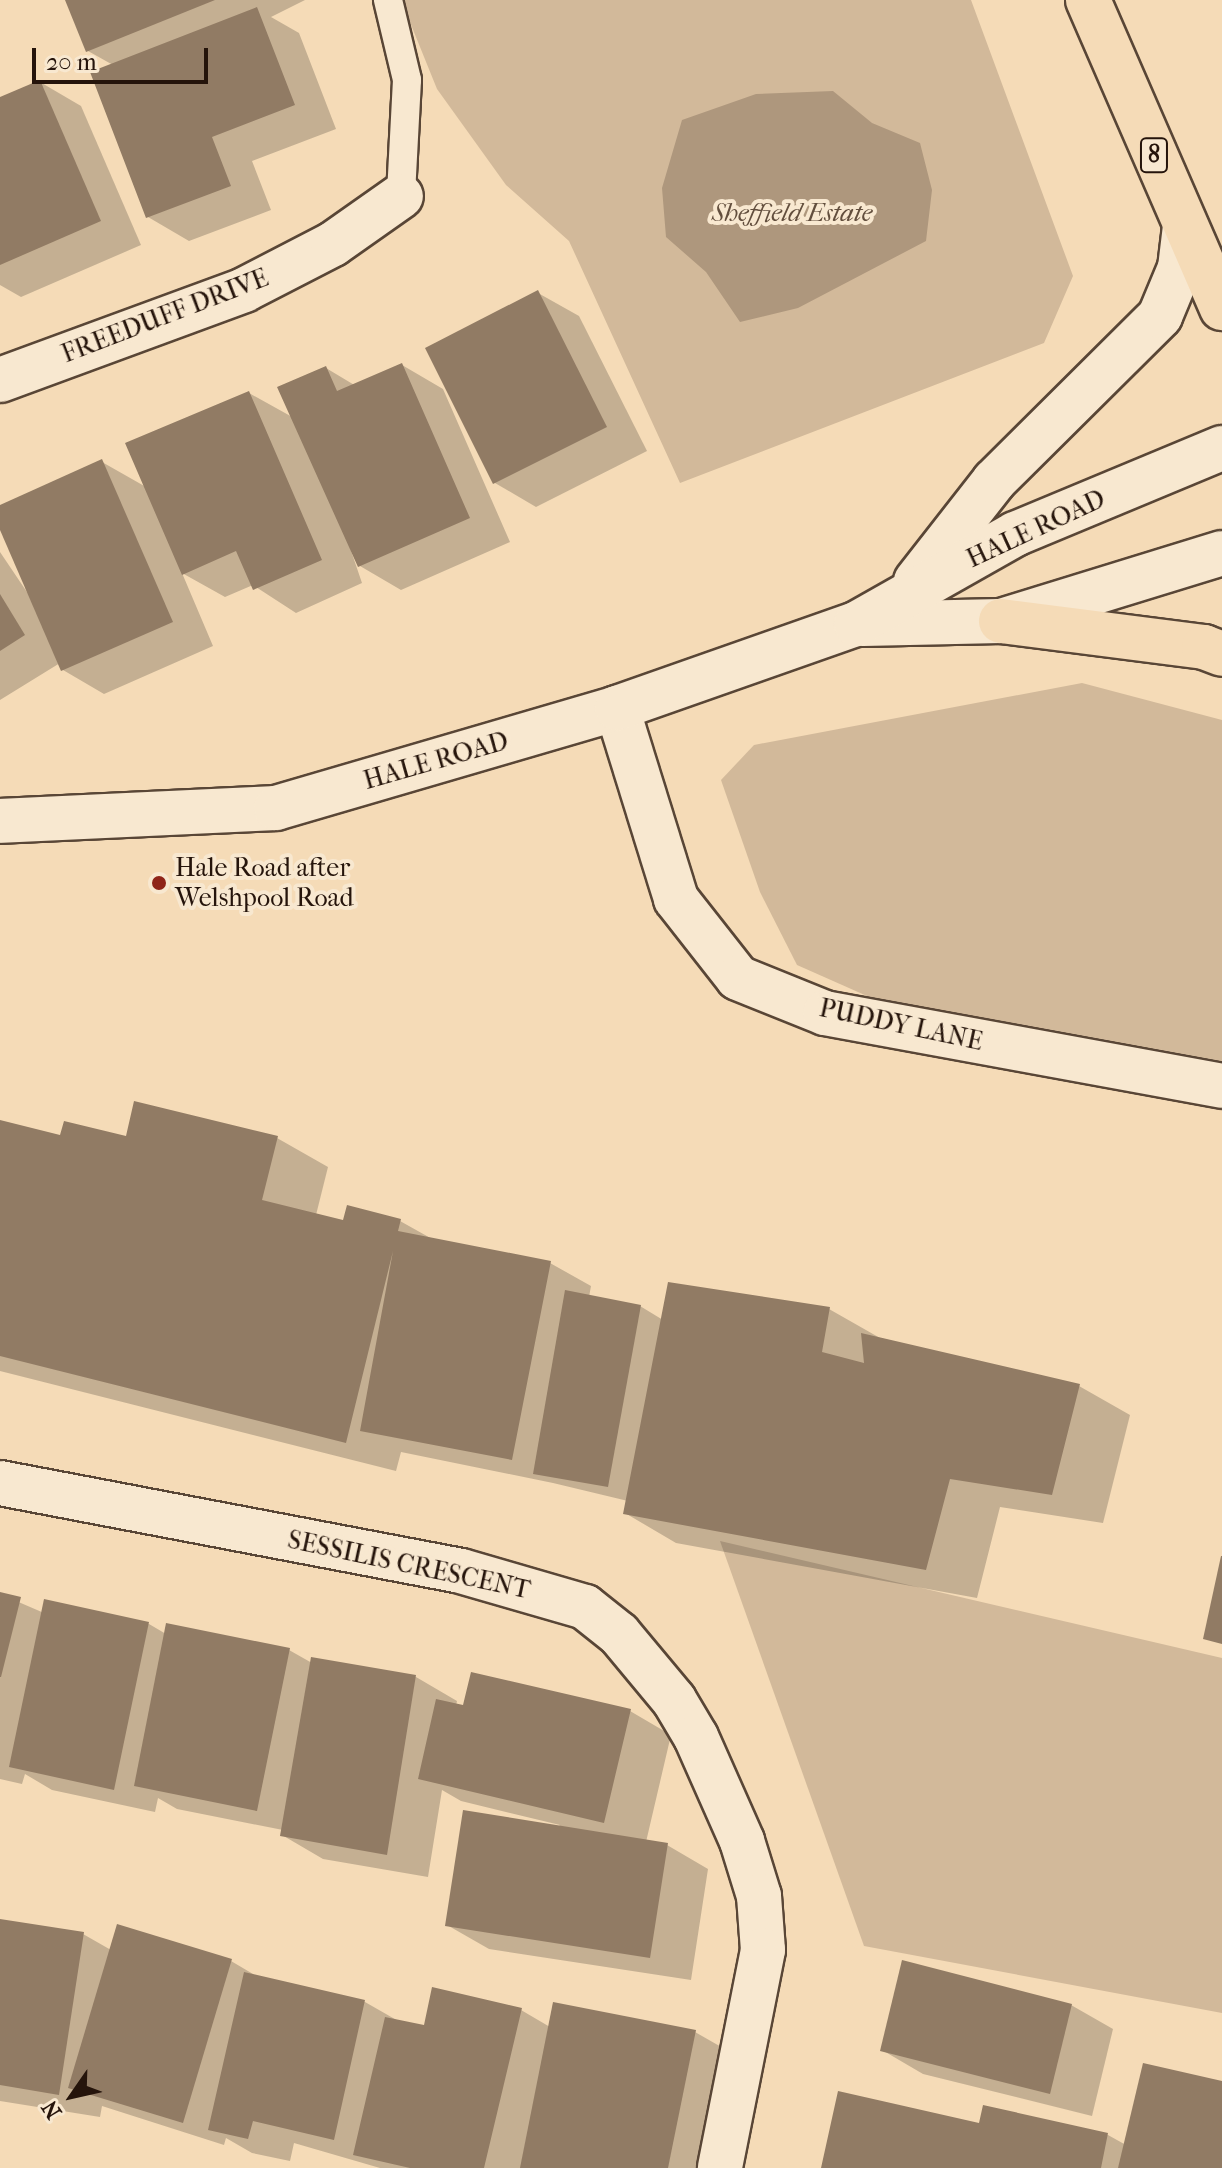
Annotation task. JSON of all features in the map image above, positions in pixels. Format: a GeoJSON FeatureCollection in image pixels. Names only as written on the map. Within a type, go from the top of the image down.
{"type":"FeatureCollection","features":[{"type":"Feature","properties":{"kind":"highway","name":"8"},"geometry":{"type":"LineString","coordinates":[[1088,0],[1222,308]]}},
{"type":"Feature","properties":{"kind":"highway"},"geometry":{"type":"LineString","coordinates":[[1001,621],[1222,654]]}},
{"type":"Feature","properties":{"kind":"street","name":"FREEDUFF DRIVE"},"geometry":{"type":"LineString","coordinates":[[0,380],[244,290],[333,244],[401,196]]}},
{"type":"Feature","properties":{"kind":"street"},"geometry":{"type":"LineString","coordinates":[[903,598],[994,481],[1160,316],[1180,268],[1185,226]]}},
{"type":"Feature","properties":{"kind":"street","name":"HALE ROAD"},"geometry":{"type":"LineString","coordinates":[[0,821],[276,808],[617,708],[856,624],[1015,534],[1222,448]]}},
{"type":"Feature","properties":{"kind":"street","name":"HALE ROAD"},"geometry":{"type":"LineString","coordinates":[[856,624],[1001,621],[1222,553]]}},
{"type":"Feature","properties":{"kind":"street","name":"PUDDY LANE"},"geometry":{"type":"LineString","coordinates":[[617,708],[676,899],[738,978],[825,1013],[1222,1086]]}},
{"type":"Feature","properties":{"kind":"street","name":"SESSILIS CRESCENT"},"geometry":{"type":"LineString","coordinates":[[0,1483],[461,1571],[585,1607],[619,1634],[674,1700],[696,1737],[736,1827],[759,1896],[763,1950],[720,2168]]}},
{"type":"Feature","properties":{"kind":"lane","name":"FREEDUFF DRIVE"},"geometry":{"type":"LineString","coordinates":[[388,0],[407,80],[401,196]]}},
{"type":"Feature","properties":{"kind":"green space","name":"Sheffield Estate"},"geometry":{"type":"Polygon","coordinates":[[[401,0],[971,0],[1073,276],[1044,343],[680,483],[569,241],[506,185],[437,89],[401,0]]]}},
{"type":"Feature","properties":{"kind":"green space"},"geometry":{"type":"Polygon","coordinates":[[[1082,683],[1222,720],[1222,1061],[867,996],[797,965],[760,892],[721,780],[754,745],[1082,683]]]}},
{"type":"Feature","properties":{"kind":"green space"},"geometry":{"type":"Polygon","coordinates":[[[720,1541],[1222,1658],[1222,2013],[864,1946],[720,1541]]]}},
{"type":"Feature","properties":{"kind":"shaded area"},"geometry":{"type":"Polygon","coordinates":[[[833,91],[872,123],[920,143],[932,190],[926,241],[798,308],[740,322],[706,272],[666,237],[662,188],[682,120],[756,94],[833,91]]]}},
{"type":"Feature","properties":{"kind":"building"},"geometry":{"type":"Polygon","coordinates":[[[65,0],[215,0],[86,52],[65,0]]]}},
{"type":"Feature","properties":{"kind":"building"},"geometry":{"type":"Polygon","coordinates":[[[257,7],[295,105],[212,137],[231,186],[146,218],[90,72],[257,7]]]}},
{"type":"Feature","properties":{"kind":"building"},"geometry":{"type":"Polygon","coordinates":[[[40,80],[101,221],[0,265],[0,97],[40,80]]]}},
{"type":"Feature","properties":{"kind":"building"},"geometry":{"type":"Polygon","coordinates":[[[538,290],[607,427],[493,484],[425,348],[538,290]]]}},
{"type":"Feature","properties":{"kind":"building"},"geometry":{"type":"Polygon","coordinates":[[[402,363],[470,518],[358,567],[277,387],[326,366],[337,391],[402,363]]]}},
{"type":"Feature","properties":{"kind":"building"},"geometry":{"type":"Polygon","coordinates":[[[249,391],[322,560],[253,590],[236,551],[182,575],[125,443],[249,391]]]}},
{"type":"Feature","properties":{"kind":"building"},"geometry":{"type":"Polygon","coordinates":[[[102,459],[173,622],[61,671],[0,530],[0,505],[102,459]]]}},
{"type":"Feature","properties":{"kind":"building"},"geometry":{"type":"Polygon","coordinates":[[[0,594],[25,635],[0,651],[0,594]]]}},
{"type":"Feature","properties":{"kind":"building"},"geometry":{"type":"Polygon","coordinates":[[[134,1101],[278,1136],[262,1200],[343,1220],[347,1205],[401,1219],[398,1231],[551,1261],[512,1460],[360,1431],[393,1251],[346,1443],[0,1356],[0,1120],[60,1135],[64,1121],[126,1136],[134,1101]]]}},
{"type":"Feature","properties":{"kind":"building"},"geometry":{"type":"Polygon","coordinates":[[[668,1282],[830,1307],[822,1352],[864,1363],[861,1333],[1080,1384],[1052,1495],[950,1479],[926,1570],[623,1514],[668,1282]]]}},
{"type":"Feature","properties":{"kind":"building"},"geometry":{"type":"Polygon","coordinates":[[[565,1290],[641,1305],[608,1487],[533,1474],[565,1290]]]}},
{"type":"Feature","properties":{"kind":"building"},"geometry":{"type":"Polygon","coordinates":[[[1222,1556],[1222,1644],[1203,1639],[1222,1556]]]}},
{"type":"Feature","properties":{"kind":"building"},"geometry":{"type":"Polygon","coordinates":[[[0,1592],[21,1597],[1,1677],[0,1677],[0,1592]]]}},
{"type":"Feature","properties":{"kind":"building"},"geometry":{"type":"Polygon","coordinates":[[[44,1599],[149,1622],[114,1790],[9,1767],[44,1599]]]}},
{"type":"Feature","properties":{"kind":"building"},"geometry":{"type":"Polygon","coordinates":[[[166,1623],[290,1648],[257,1811],[134,1786],[166,1623]]]}},
{"type":"Feature","properties":{"kind":"building"},"geometry":{"type":"Polygon","coordinates":[[[311,1657],[416,1675],[387,1855],[280,1836],[311,1657]]]}},
{"type":"Feature","properties":{"kind":"building"},"geometry":{"type":"Polygon","coordinates":[[[471,1672],[631,1709],[604,1823],[418,1779],[436,1699],[463,1705],[471,1672]]]}},
{"type":"Feature","properties":{"kind":"building"},"geometry":{"type":"Polygon","coordinates":[[[463,1810],[668,1843],[650,1958],[445,1926],[463,1810]]]}},
{"type":"Feature","properties":{"kind":"building"},"geometry":{"type":"Polygon","coordinates":[[[0,1919],[84,1932],[59,2095],[0,2085],[0,1919]]]}},
{"type":"Feature","properties":{"kind":"building"},"geometry":{"type":"Polygon","coordinates":[[[117,1924],[232,1959],[183,2123],[68,2088],[117,1924]]]}},
{"type":"Feature","properties":{"kind":"building"},"geometry":{"type":"Polygon","coordinates":[[[902,1960],[1072,2004],[1050,2094],[880,2051],[902,1960]]]}},
{"type":"Feature","properties":{"kind":"building"},"geometry":{"type":"Polygon","coordinates":[[[244,1972],[365,2000],[334,2140],[253,2121],[248,2139],[208,2130],[244,1972]]]}},
{"type":"Feature","properties":{"kind":"building"},"geometry":{"type":"Polygon","coordinates":[[[432,1987],[522,2008],[484,2168],[410,2168],[353,2155],[385,2017],[424,2025],[432,1987]]]}},
{"type":"Feature","properties":{"kind":"building"},"geometry":{"type":"Polygon","coordinates":[[[553,2002],[696,2030],[668,2168],[520,2168],[553,2002]]]}},
{"type":"Feature","properties":{"kind":"building"},"geometry":{"type":"Polygon","coordinates":[[[1143,2063],[1222,2081],[1222,2168],[1118,2168],[1143,2063]]]}},
{"type":"Feature","properties":{"kind":"building"},"geometry":{"type":"Polygon","coordinates":[[[838,2091],[979,2123],[983,2105],[1108,2133],[1101,2168],[821,2168],[838,2091]]]}},
{"type":"Feature","properties":{"kind":"place","name":"Hale Road after Welshpool Road"},"geometry":{"type":"Point","coordinates":[159,883]}}]}
